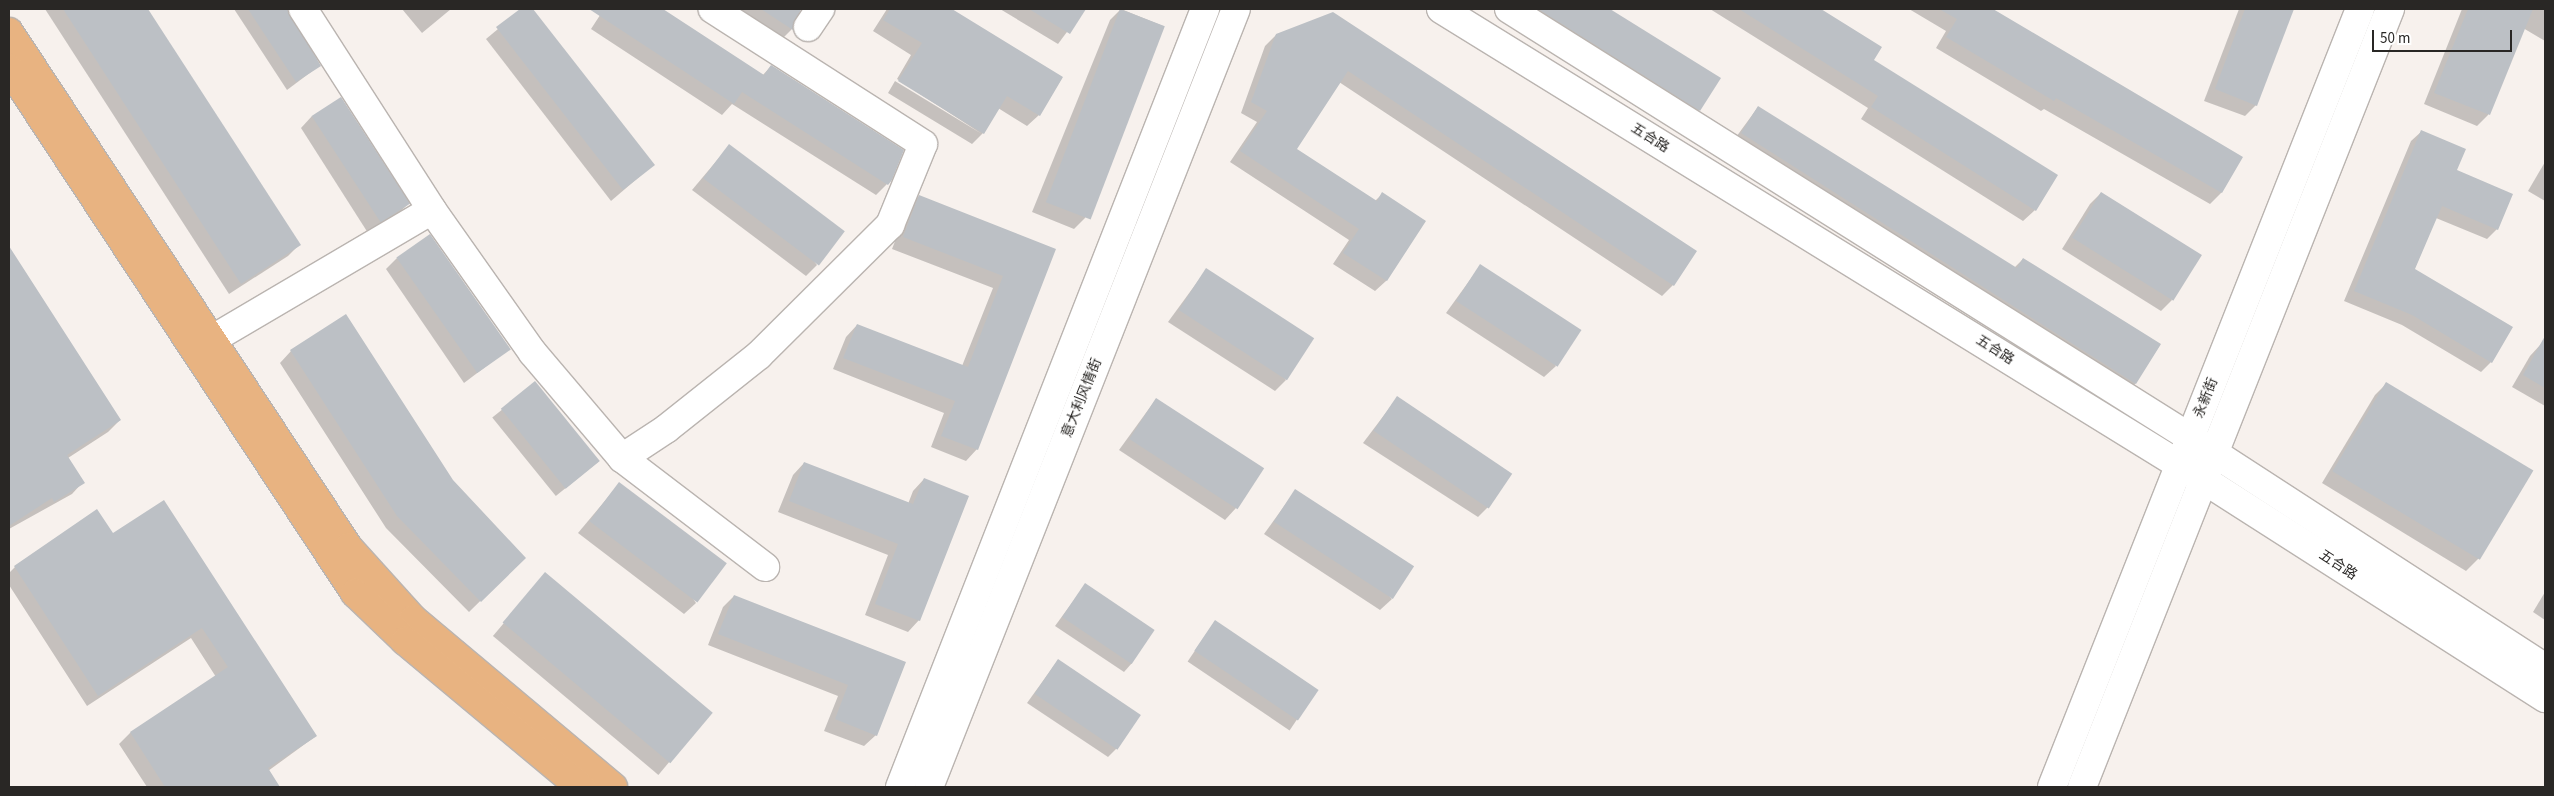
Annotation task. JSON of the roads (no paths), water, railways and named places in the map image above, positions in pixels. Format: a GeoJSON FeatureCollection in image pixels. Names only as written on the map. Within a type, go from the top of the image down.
{"type":"FeatureCollection","features":[{"type":"Feature","properties":{"kind":"main road"},"geometry":{"type":"LineString","coordinates":[[9,32],[348,547],[381,586],[413,619],[613,787]]}},
{"type":"Feature","properties":{"kind":"main road"},"geometry":{"type":"LineString","coordinates":[[9,68],[355,592],[405,642],[580,787]]}},
{"type":"Feature","properties":{"kind":"street"},"geometry":{"type":"LineString","coordinates":[[303,9],[432,210],[533,353],[622,458],[765,566]]}},
{"type":"Feature","properties":{"kind":"street"},"geometry":{"type":"LineString","coordinates":[[622,458],[666,429],[759,355],[890,224],[923,144],[713,9]]}},
{"type":"Feature","properties":{"kind":"street","name":"意大利风情街"},"geometry":{"type":"LineString","coordinates":[[900,787],[1205,9]]}},
{"type":"Feature","properties":{"kind":"street","name":"意大利风情街"},"geometry":{"type":"LineString","coordinates":[[929,787],[1236,9]]}},
{"type":"Feature","properties":{"kind":"street","name":"五合路"},"geometry":{"type":"LineString","coordinates":[[1441,9],[2180,465],[2545,698]]}},
{"type":"Feature","properties":{"kind":"street","name":"五合路"},"geometry":{"type":"LineString","coordinates":[[1509,9],[2215,453],[2545,668]]}},
{"type":"Feature","properties":{"kind":"street","name":"永新街"},"geometry":{"type":"LineString","coordinates":[[2052,787],[2360,9]]}},
{"type":"Feature","properties":{"kind":"street","name":"永新街"},"geometry":{"type":"LineString","coordinates":[[2082,787],[2390,9]]}},
{"type":"Feature","properties":{"kind":"street"},"geometry":{"type":"LineString","coordinates":[[212,340],[432,210]]}}]}
